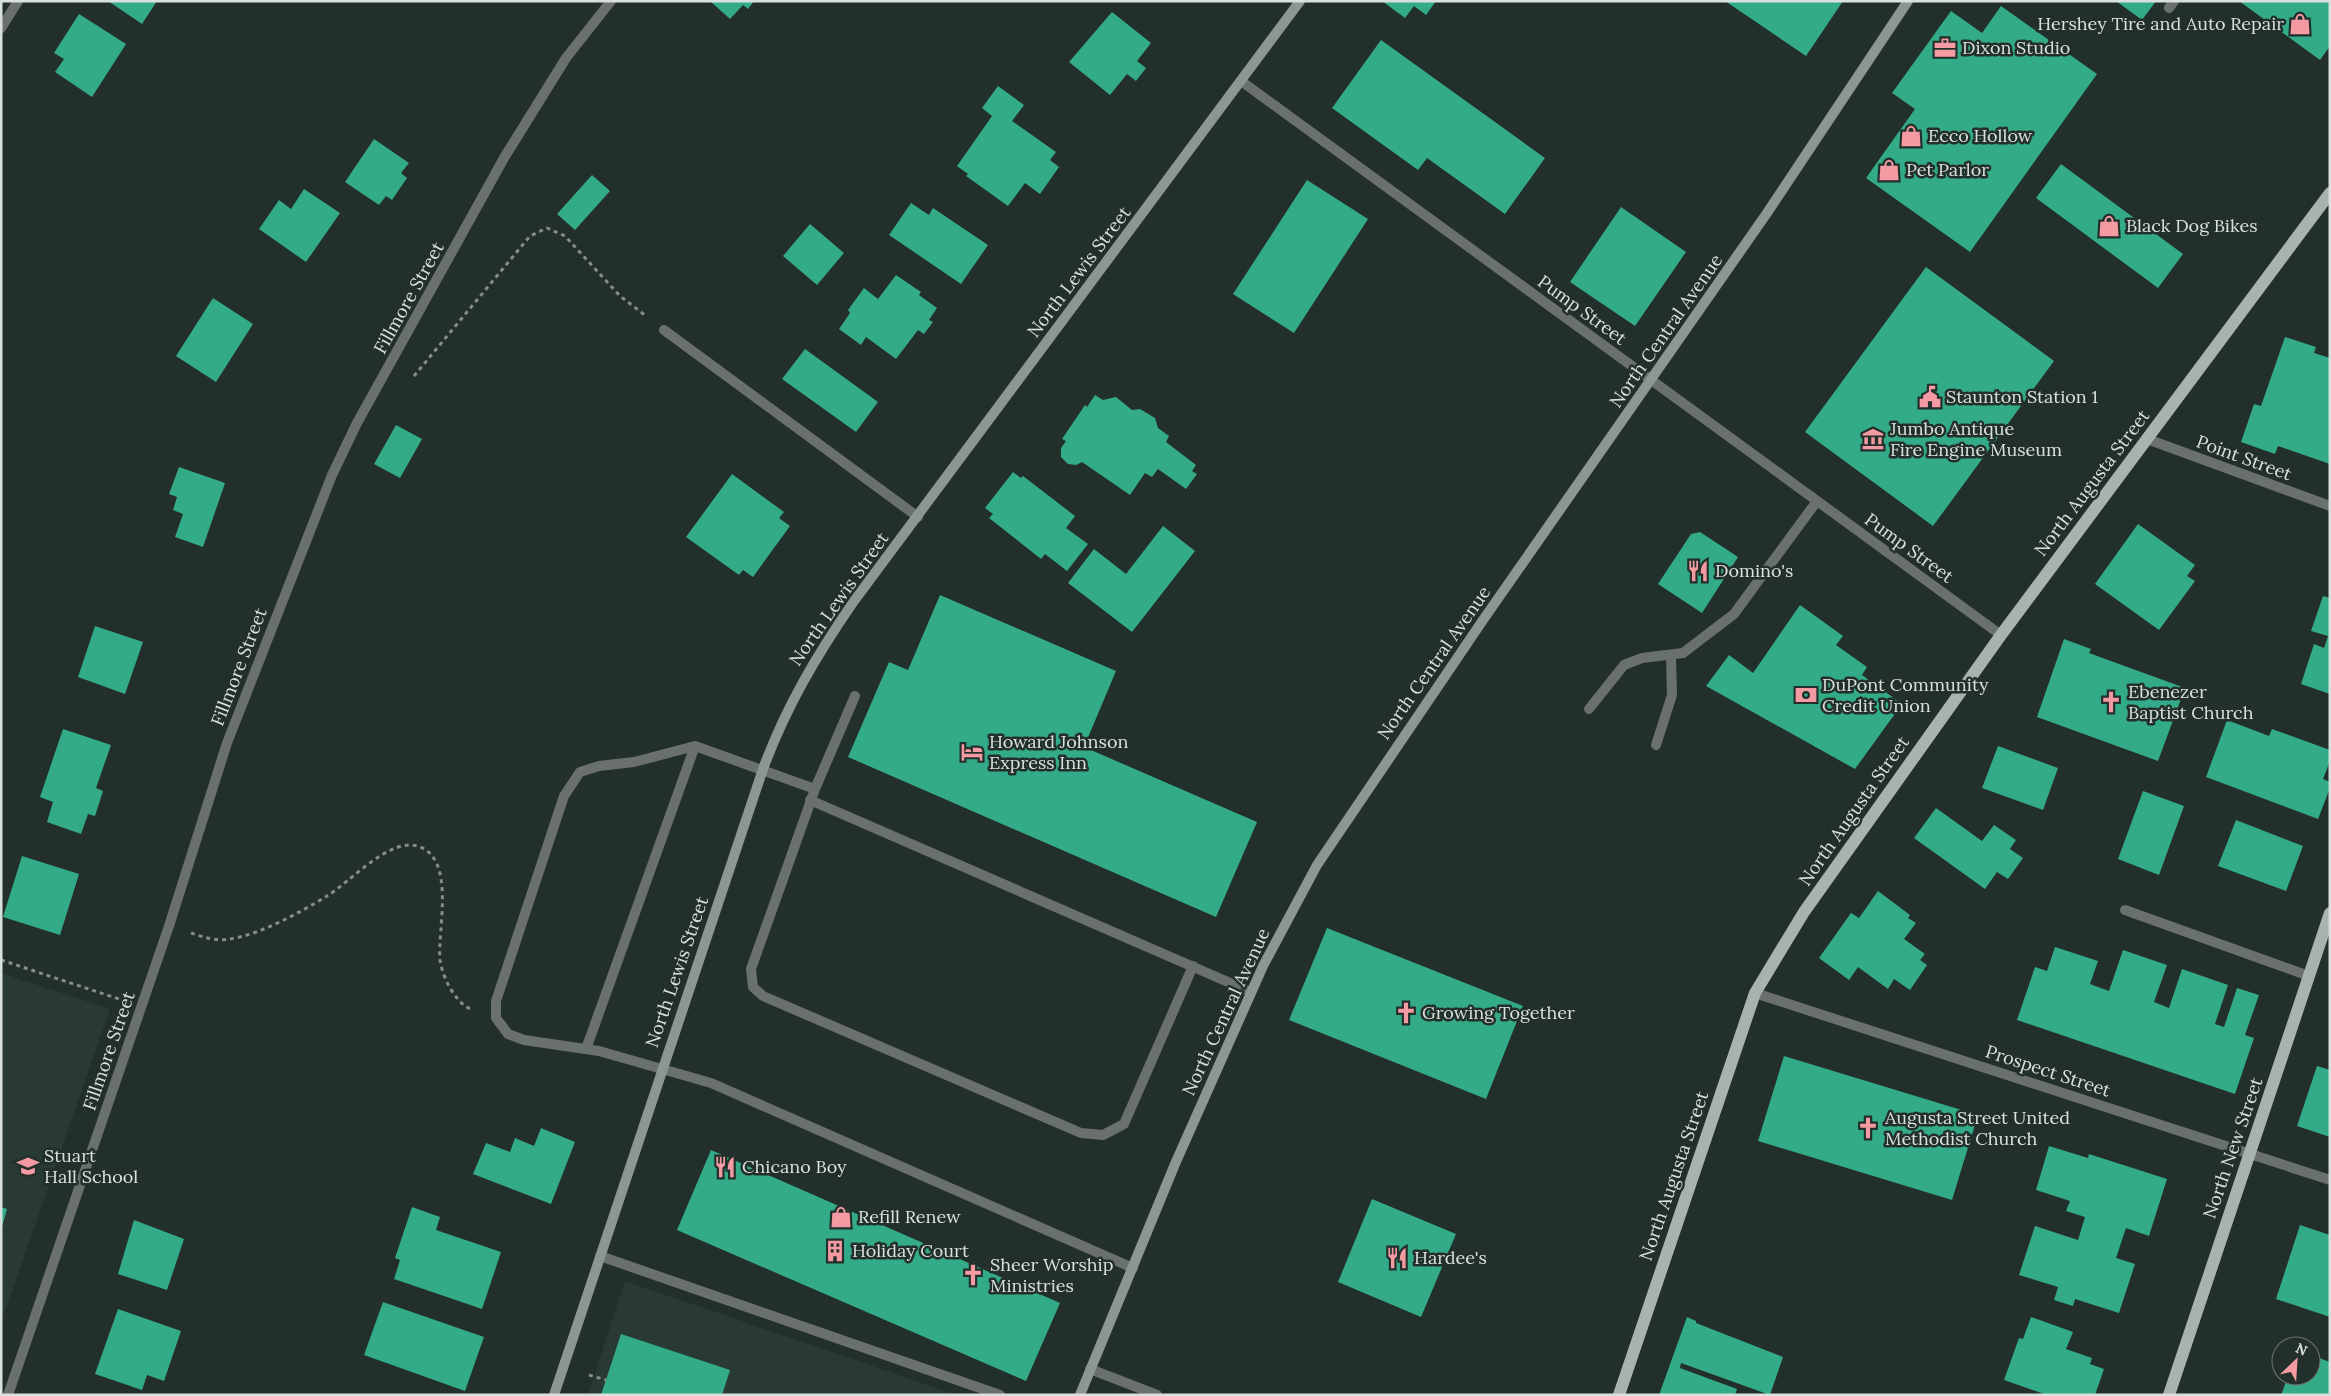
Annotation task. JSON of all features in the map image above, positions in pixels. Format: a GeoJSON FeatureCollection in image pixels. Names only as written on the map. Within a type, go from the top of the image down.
{"type":"FeatureCollection","features":[{"type":"Feature","properties":{"kind":"main road","name":"North Augusta Street"},"geometry":{"type":"LineString","coordinates":[[1619,1395],[1755,993],[1804,912],[2001,635],[2330,193]]}},
{"type":"Feature","properties":{"kind":"main road","name":"North New Street"},"geometry":{"type":"LineString","coordinates":[[2168,1395],[2330,913]]}},
{"type":"Feature","properties":{"kind":"street"},"geometry":{"type":"LineString","coordinates":[[1,28],[18,1]]}},
{"type":"Feature","properties":{"kind":"street","name":"Fillmore Street"},"geometry":{"type":"LineString","coordinates":[[8,1395],[141,1006],[227,744],[332,475],[357,423],[504,158],[566,58],[610,1]]}},
{"type":"Feature","properties":{"kind":"street","name":"North Lewis Street"},"geometry":{"type":"LineString","coordinates":[[554,1395],[661,1069],[763,769],[786,713],[819,652],[1300,1]]}},
{"type":"Feature","properties":{"kind":"street","name":"North Central Avenue"},"geometry":{"type":"LineString","coordinates":[[1080,1395],[1175,1164],[1251,992],[1277,938],[1329,847],[1767,213],[1908,1]]}},
{"type":"Feature","properties":{"kind":"street","name":"Pump Street"},"geometry":{"type":"LineString","coordinates":[[1241,82],[2001,635]]}},
{"type":"Feature","properties":{"kind":"street"},"geometry":{"type":"LineString","coordinates":[[664,330],[918,517]]}},
{"type":"Feature","properties":{"kind":"street","name":"Point Street"},"geometry":{"type":"LineString","coordinates":[[2147,440],[2330,506]]}},
{"type":"Feature","properties":{"kind":"street"},"geometry":{"type":"LineString","coordinates":[[1589,709],[1624,666],[1642,658],[1682,654],[1734,614],[1817,501]]}},
{"type":"Feature","properties":{"kind":"street"},"geometry":{"type":"LineString","coordinates":[[1656,745],[1672,695],[1671,656]]}},
{"type":"Feature","properties":{"kind":"street"},"geometry":{"type":"LineString","coordinates":[[855,696],[810,800],[751,969],[752,987],[763,996],[1081,1133],[1103,1135],[1124,1124],[1193,966]]}},
{"type":"Feature","properties":{"kind":"street"},"geometry":{"type":"LineString","coordinates":[[586,1049],[695,746]]}},
{"type":"Feature","properties":{"kind":"street"},"geometry":{"type":"LineString","coordinates":[[815,789],[695,746],[634,762],[599,766],[580,772],[564,796],[496,1001],[496,1018],[508,1034],[524,1040],[586,1049],[711,1084],[1132,1268]]}},
{"type":"Feature","properties":{"kind":"street"},"geometry":{"type":"LineString","coordinates":[[810,800],[1251,992]]}},
{"type":"Feature","properties":{"kind":"street"},"geometry":{"type":"LineString","coordinates":[[2125,910],[2309,976]]}},
{"type":"Feature","properties":{"kind":"street","name":"Prospect Street"},"geometry":{"type":"LineString","coordinates":[[1755,993],[2330,1180]]}},
{"type":"Feature","properties":{"kind":"street"},"geometry":{"type":"LineString","coordinates":[[600,1256],[1000,1395]]}},
{"type":"Feature","properties":{"kind":"street"},"geometry":{"type":"LineString","coordinates":[[1090,1369],[1157,1395]]}},
{"type":"Feature","properties":{"kind":"path"},"geometry":{"type":"LineString","coordinates":[[385,374],[408,382],[530,236],[547,228],[565,236],[620,296],[664,330]]}},
{"type":"Feature","properties":{"kind":"path"},"geometry":{"type":"LineString","coordinates":[[214,940],[252,935],[328,896],[389,849],[416,845],[433,856],[441,879],[443,915],[440,961],[450,990],[466,1008],[496,1018]]}},
{"type":"Feature","properties":{"kind":"path"},"geometry":{"type":"LineString","coordinates":[[1,960],[141,1006]]}},
{"type":"Feature","properties":{"kind":"path"},"geometry":{"type":"LineString","coordinates":[[589,1375],[606,1380]]}},
{"type":"Feature","properties":{"kind":"shaded area","name":"Stuart Hall School"},"geometry":{"type":"Polygon","coordinates":[[[1,973],[110,1009],[1,1323],[1,973]]]}},
{"type":"Feature","properties":{"kind":"shaded area"},"geometry":{"type":"Polygon","coordinates":[[[625,1281],[957,1395],[588,1395],[625,1281]]]}},
{"type":"Feature","properties":{"kind":"building"},"geometry":{"type":"Polygon","coordinates":[[[108,1],[157,1],[142,24],[108,1]]]}},
{"type":"Feature","properties":{"kind":"building"},"geometry":{"type":"Polygon","coordinates":[[[710,1],[754,1],[748,9],[743,5],[730,19],[710,1]]]}},
{"type":"Feature","properties":{"kind":"building"},"geometry":{"type":"Polygon","coordinates":[[[1382,1],[1436,1],[1426,15],[1414,6],[1405,18],[1382,1]]]}},
{"type":"Feature","properties":{"kind":"building"},"geometry":{"type":"Polygon","coordinates":[[[1725,1],[1843,1],[1806,56],[1725,1]]]}},
{"type":"Feature","properties":{"kind":"building"},"geometry":{"type":"Polygon","coordinates":[[[2116,1],[2156,1],[2142,20],[2116,1]]]}},
{"type":"Feature","properties":{"kind":"building","name":"Hershey Tire and Auto Repair"},"geometry":{"type":"Polygon","coordinates":[[[2239,1],[2330,1],[2330,46],[2320,60],[2239,1]]]}},
{"type":"Feature","properties":{"kind":"building"},"geometry":{"type":"Polygon","coordinates":[[[2001,6],[2097,74],[1970,252],[1866,178],[1915,109],[1892,93],[1951,11],[1982,33],[2001,6]]]}},
{"type":"Feature","properties":{"kind":"building"},"geometry":{"type":"Polygon","coordinates":[[[1112,12],[1151,43],[1137,61],[1146,68],[1136,81],[1127,74],[1110,95],[1069,62],[1112,12]]]}},
{"type":"Feature","properties":{"kind":"building"},"geometry":{"type":"Polygon","coordinates":[[[79,14],[126,44],[92,97],[55,72],[64,59],[54,53],[79,14]]]}},
{"type":"Feature","properties":{"kind":"building"},"geometry":{"type":"Polygon","coordinates":[[[1381,40],[1545,158],[1505,214],[1427,158],[1418,170],[1332,108],[1381,40]]]}},
{"type":"Feature","properties":{"kind":"building"},"geometry":{"type":"Polygon","coordinates":[[[998,86],[1024,105],[1012,121],[1056,152],[1050,160],[1059,167],[1040,194],[1025,183],[1008,206],[966,176],[968,174],[957,166],[992,116],[982,108],[998,86]]]}},
{"type":"Feature","properties":{"kind":"building"},"geometry":{"type":"Polygon","coordinates":[[[374,139],[409,163],[401,173],[407,178],[392,200],[386,196],[379,205],[345,182],[374,139]]]}},
{"type":"Feature","properties":{"kind":"building","name":"Black Dog Bikes"},"geometry":{"type":"Polygon","coordinates":[[[2061,164],[2183,254],[2158,288],[2036,198],[2061,164]]]}},
{"type":"Feature","properties":{"kind":"building"},"geometry":{"type":"Polygon","coordinates":[[[592,175],[610,191],[575,230],[557,214],[592,175]]]}},
{"type":"Feature","properties":{"kind":"building"},"geometry":{"type":"Polygon","coordinates":[[[1307,180],[1368,219],[1294,333],[1233,294],[1307,180]]]}},
{"type":"Feature","properties":{"kind":"building"},"geometry":{"type":"Polygon","coordinates":[[[304,189],[340,213],[306,262],[259,229],[279,200],[291,209],[304,189]]]}},
{"type":"Feature","properties":{"kind":"building"},"geometry":{"type":"Polygon","coordinates":[[[911,203],[929,215],[933,208],[988,245],[961,284],[889,235],[911,203]]]}},
{"type":"Feature","properties":{"kind":"building"},"geometry":{"type":"Polygon","coordinates":[[[1621,207],[1686,252],[1635,326],[1570,282],[1621,207]]]}},
{"type":"Feature","properties":{"kind":"building"},"geometry":{"type":"Polygon","coordinates":[[[810,224],[844,253],[817,285],[783,256],[810,224]]]}},
{"type":"Feature","properties":{"kind":"building","name":"Staunton Station 1"},"geometry":{"type":"Polygon","coordinates":[[[1926,267],[2054,361],[1933,526],[1805,432],[1926,267]]]}},
{"type":"Feature","properties":{"kind":"building"},"geometry":{"type":"Polygon","coordinates":[[[896,275],[921,292],[919,295],[937,308],[929,320],[933,322],[924,334],[918,330],[896,359],[866,337],[861,345],[839,329],[850,313],[848,310],[864,288],[878,299],[896,275]]]}},
{"type":"Feature","properties":{"kind":"building"},"geometry":{"type":"Polygon","coordinates":[[[213,298],[253,324],[216,382],[176,356],[213,298]]]}},
{"type":"Feature","properties":{"kind":"building"},"geometry":{"type":"Polygon","coordinates":[[[2285,337],[2316,347],[2314,353],[2330,358],[2330,464],[2278,446],[2275,454],[2241,442],[2254,404],[2261,406],[2285,337]]]}},
{"type":"Feature","properties":{"kind":"building"},"geometry":{"type":"Polygon","coordinates":[[[805,349],[878,402],[856,432],[782,379],[805,349]]]}},
{"type":"Feature","properties":{"kind":"building"},"geometry":{"type":"Polygon","coordinates":[[[1095,395],[1103,400],[1116,397],[1132,410],[1140,409],[1155,418],[1158,428],[1169,436],[1166,442],[1196,465],[1192,471],[1197,474],[1186,489],[1158,469],[1152,477],[1145,473],[1130,495],[1082,462],[1076,465],[1068,464],[1061,457],[1061,448],[1066,441],[1062,439],[1085,405],[1087,407],[1095,395]]]}},
{"type":"Feature","properties":{"kind":"building"},"geometry":{"type":"Polygon","coordinates":[[[396,425],[422,439],[400,478],[374,464],[396,425]]]}},
{"type":"Feature","properties":{"kind":"building"},"geometry":{"type":"Polygon","coordinates":[[[179,467],[225,483],[203,547],[175,537],[183,514],[173,510],[177,497],[169,494],[179,467]]]}},
{"type":"Feature","properties":{"kind":"building"},"geometry":{"type":"Polygon","coordinates":[[[1013,472],[1021,478],[1023,476],[1075,516],[1066,528],[1088,544],[1067,571],[1045,554],[1041,559],[989,518],[993,514],[985,508],[1013,472]]]}},
{"type":"Feature","properties":{"kind":"building"},"geometry":{"type":"Polygon","coordinates":[[[732,474],[784,512],[779,518],[790,526],[753,577],[743,570],[739,575],[686,537],[732,474]]]}},
{"type":"Feature","properties":{"kind":"building"},"geometry":{"type":"Polygon","coordinates":[[[2138,524],[2195,565],[2187,576],[2195,581],[2159,630],[2095,584],[2138,524]]]}},
{"type":"Feature","properties":{"kind":"building"},"geometry":{"type":"Polygon","coordinates":[[[1163,526],[1195,551],[1132,632],[1068,583],[1094,549],[1126,574],[1163,526]]]}},
{"type":"Feature","properties":{"kind":"building","name":"Domino's"},"geometry":{"type":"Polygon","coordinates":[[[1700,532],[1738,557],[1702,613],[1658,584],[1691,534],[1700,532]]]}},
{"type":"Feature","properties":{"kind":"building","name":"Howard Johnson Express Inn"},"geometry":{"type":"Polygon","coordinates":[[[940,595],[1116,671],[1084,747],[1257,822],[1216,917],[848,757],[889,662],[908,670],[940,595]]]}},
{"type":"Feature","properties":{"kind":"building"},"geometry":{"type":"Polygon","coordinates":[[[2323,596],[2330,598],[2330,694],[2301,684],[2314,644],[2324,648],[2328,636],[2311,631],[2323,596]]]}},
{"type":"Feature","properties":{"kind":"building","name":"DuPont Community Credit Union"},"geometry":{"type":"Polygon","coordinates":[[[1800,605],[1843,636],[1836,645],[1867,667],[1862,675],[1902,704],[1855,769],[1706,686],[1729,655],[1753,673],[1800,605]]]}},
{"type":"Feature","properties":{"kind":"building"},"geometry":{"type":"Polygon","coordinates":[[[95,626],[143,642],[125,694],[78,677],[95,626]]]}},
{"type":"Feature","properties":{"kind":"building","name":"Ebenezer Baptist Church"},"geometry":{"type":"Polygon","coordinates":[[[2064,639],[2091,649],[2089,653],[2185,688],[2158,761],[2037,717],[2064,639]]]}},
{"type":"Feature","properties":{"kind":"building"},"geometry":{"type":"Polygon","coordinates":[[[2227,720],[2269,736],[2272,729],[2330,750],[2330,761],[2323,779],[2330,782],[2330,788],[2318,819],[2206,777],[2227,720]]]}},
{"type":"Feature","properties":{"kind":"building"},"geometry":{"type":"Polygon","coordinates":[[[63,729],[111,745],[96,788],[103,791],[95,816],[88,814],[81,834],[47,822],[53,802],[40,797],[63,729]]]}},
{"type":"Feature","properties":{"kind":"building"},"geometry":{"type":"Polygon","coordinates":[[[1998,746],[2058,768],[2043,810],[1982,788],[1998,746]]]}},
{"type":"Feature","properties":{"kind":"building"},"geometry":{"type":"Polygon","coordinates":[[[2143,791],[2184,806],[2159,875],[2118,859],[2143,791]]]}},
{"type":"Feature","properties":{"kind":"building"},"geometry":{"type":"Polygon","coordinates":[[[1936,808],[1982,841],[1994,825],[2016,840],[2010,849],[2023,858],[2008,879],[1997,872],[1985,889],[1914,838],[1936,808]]]}},
{"type":"Feature","properties":{"kind":"building"},"geometry":{"type":"Polygon","coordinates":[[[2236,820],[2303,846],[2286,891],[2218,866],[2236,820]]]}},
{"type":"Feature","properties":{"kind":"building"},"geometry":{"type":"Polygon","coordinates":[[[22,856],[79,874],[60,935],[3,917],[22,856]]]}},
{"type":"Feature","properties":{"kind":"building"},"geometry":{"type":"Polygon","coordinates":[[[1878,891],[1910,915],[1908,918],[1916,923],[1904,939],[1925,954],[1920,960],[1927,965],[1910,990],[1894,979],[1888,989],[1858,967],[1849,980],[1819,958],[1851,913],[1859,918],[1878,891]]]}},
{"type":"Feature","properties":{"kind":"building","name":"Growing Together"},"geometry":{"type":"Polygon","coordinates":[[[1327,928],[1523,1006],[1486,1099],[1289,1020],[1327,928]]]}},
{"type":"Feature","properties":{"kind":"building"},"geometry":{"type":"Polygon","coordinates":[[[2055,947],[2098,961],[2090,984],[2109,991],[2123,950],[2167,965],[2154,1002],[2169,1008],[2182,969],[2228,985],[2215,1024],[2224,1027],[2237,988],[2259,995],[2245,1035],[2254,1038],[2235,1094],[2017,1020],[2035,967],[2047,971],[2055,947]]]}},
{"type":"Feature","properties":{"kind":"building","name":"Augusta Street United Methodist Church"},"geometry":{"type":"Polygon","coordinates":[[[1784,1056],[1978,1115],[1952,1200],[1758,1141],[1784,1056]]]}},
{"type":"Feature","properties":{"kind":"building"},"geometry":{"type":"Polygon","coordinates":[[[2317,1066],[2330,1070],[2330,1137],[2297,1126],[2317,1066]]]}},
{"type":"Feature","properties":{"kind":"building"},"geometry":{"type":"Polygon","coordinates":[[[541,1128],[575,1142],[551,1204],[473,1174],[486,1143],[510,1152],[515,1138],[534,1146],[541,1128]]]}},
{"type":"Feature","properties":{"kind":"building"},"geometry":{"type":"Polygon","coordinates":[[[2049,1146],[2088,1158],[2089,1154],[2167,1179],[2149,1236],[2126,1228],[2116,1258],[2135,1264],[2119,1313],[2075,1299],[2073,1306],[2054,1300],[2058,1287],[2019,1275],[2035,1226],[2078,1240],[2085,1217],[2066,1211],[2070,1201],[2036,1190],[2049,1146]]]}},
{"type":"Feature","properties":{"kind":"building","name":"Holiday Court"},"geometry":{"type":"Polygon","coordinates":[[[711,1150],[1060,1303],[1026,1381],[677,1230],[711,1150]]]}},
{"type":"Feature","properties":{"kind":"building","name":"Hardee's"},"geometry":{"type":"Polygon","coordinates":[[[1372,1199],[1456,1234],[1421,1317],[1338,1282],[1372,1199]]]}},
{"type":"Feature","properties":{"kind":"building"},"geometry":{"type":"Polygon","coordinates":[[[1,1207],[7,1209],[2,1227],[1,1226],[1,1207]]]}},
{"type":"Feature","properties":{"kind":"building"},"geometry":{"type":"Polygon","coordinates":[[[412,1207],[440,1217],[436,1230],[501,1252],[482,1309],[394,1279],[400,1260],[395,1258],[412,1207]]]}},
{"type":"Feature","properties":{"kind":"building"},"geometry":{"type":"Polygon","coordinates":[[[134,1220],[184,1239],[167,1290],[118,1274],[134,1220]]]}},
{"type":"Feature","properties":{"kind":"building"},"geometry":{"type":"Polygon","coordinates":[[[2300,1225],[2330,1235],[2330,1317],[2276,1299],[2300,1225]]]}},
{"type":"Feature","properties":{"kind":"building"},"geometry":{"type":"Polygon","coordinates":[[[383,1302],[484,1337],[465,1391],[364,1355],[383,1302]]]}},
{"type":"Feature","properties":{"kind":"building"},"geometry":{"type":"Polygon","coordinates":[[[118,1309],[181,1331],[164,1381],[147,1375],[142,1390],[95,1374],[118,1309]]]}},
{"type":"Feature","properties":{"kind":"building"},"geometry":{"type":"Polygon","coordinates":[[[1687,1317],[1696,1321],[1696,1323],[1783,1357],[1770,1395],[1681,1363],[1680,1368],[1737,1389],[1735,1395],[1659,1395],[1687,1317]]]}},
{"type":"Feature","properties":{"kind":"building"},"geometry":{"type":"Polygon","coordinates":[[[2031,1317],[2073,1332],[2066,1349],[2092,1358],[2090,1364],[2104,1369],[2095,1395],[2047,1395],[2004,1380],[2019,1338],[2023,1339],[2031,1317]]]}},
{"type":"Feature","properties":{"kind":"building"},"geometry":{"type":"Polygon","coordinates":[[[621,1334],[730,1370],[722,1395],[601,1395],[621,1334]]]}},
{"type":"Feature","properties":{"kind":"building"},"geometry":{"type":"Polygon","coordinates":[[[2321,1359],[2330,1362],[2330,1395],[2281,1395],[2284,1386],[2321,1386],[2321,1359]]]}},
{"type":"Feature","properties":{"kind":"place","name":"Hershey Tire and Auto Repair"},"geometry":{"type":"Point","coordinates":[2300,24]}},
{"type":"Feature","properties":{"kind":"place","name":"Dixon Studio"},"geometry":{"type":"Point","coordinates":[1945,48]}},
{"type":"Feature","properties":{"kind":"place","name":"Ecco Hollow"},"geometry":{"type":"Point","coordinates":[1911,136]}},
{"type":"Feature","properties":{"kind":"place","name":"Pet Parlor"},"geometry":{"type":"Point","coordinates":[1889,170]}},
{"type":"Feature","properties":{"kind":"place","name":"Black Dog Bikes"},"geometry":{"type":"Point","coordinates":[2109,226]}},
{"type":"Feature","properties":{"kind":"place","name":"Staunton Station 1"},"geometry":{"type":"Point","coordinates":[1930,397]}},
{"type":"Feature","properties":{"kind":"place","name":"Jumbo Antique Fire Engine Museum"},"geometry":{"type":"Point","coordinates":[1873,439]}},
{"type":"Feature","properties":{"kind":"place","name":"Domino's"},"geometry":{"type":"Point","coordinates":[1698,571]}},
{"type":"Feature","properties":{"kind":"place","name":"DuPont Community Credit Union"},"geometry":{"type":"Point","coordinates":[1806,695]}},
{"type":"Feature","properties":{"kind":"place","name":"Ebenezer Baptist Church"},"geometry":{"type":"Point","coordinates":[2111,702]}},
{"type":"Feature","properties":{"kind":"place","name":"Howard Johnson Express Inn"},"geometry":{"type":"Point","coordinates":[972,752]}},
{"type":"Feature","properties":{"kind":"place","name":"Growing Together"},"geometry":{"type":"Point","coordinates":[1406,1013]}},
{"type":"Feature","properties":{"kind":"place","name":"Augusta Street United Methodist Church"},"geometry":{"type":"Point","coordinates":[1868,1128]}},
{"type":"Feature","properties":{"kind":"place","name":"Stuart Hall School"},"geometry":{"type":"Point","coordinates":[28,1166]}},
{"type":"Feature","properties":{"kind":"place","name":"Chicano Boy"},"geometry":{"type":"Point","coordinates":[725,1167]}},
{"type":"Feature","properties":{"kind":"place","name":"Refill Renew"},"geometry":{"type":"Point","coordinates":[841,1217]}},
{"type":"Feature","properties":{"kind":"place","name":"Holiday Court"},"geometry":{"type":"Point","coordinates":[835,1251]}},
{"type":"Feature","properties":{"kind":"place","name":"Hardee's"},"geometry":{"type":"Point","coordinates":[1397,1258]}},
{"type":"Feature","properties":{"kind":"place","name":"Sheer Worship Ministries"},"geometry":{"type":"Point","coordinates":[973,1275]}}]}
